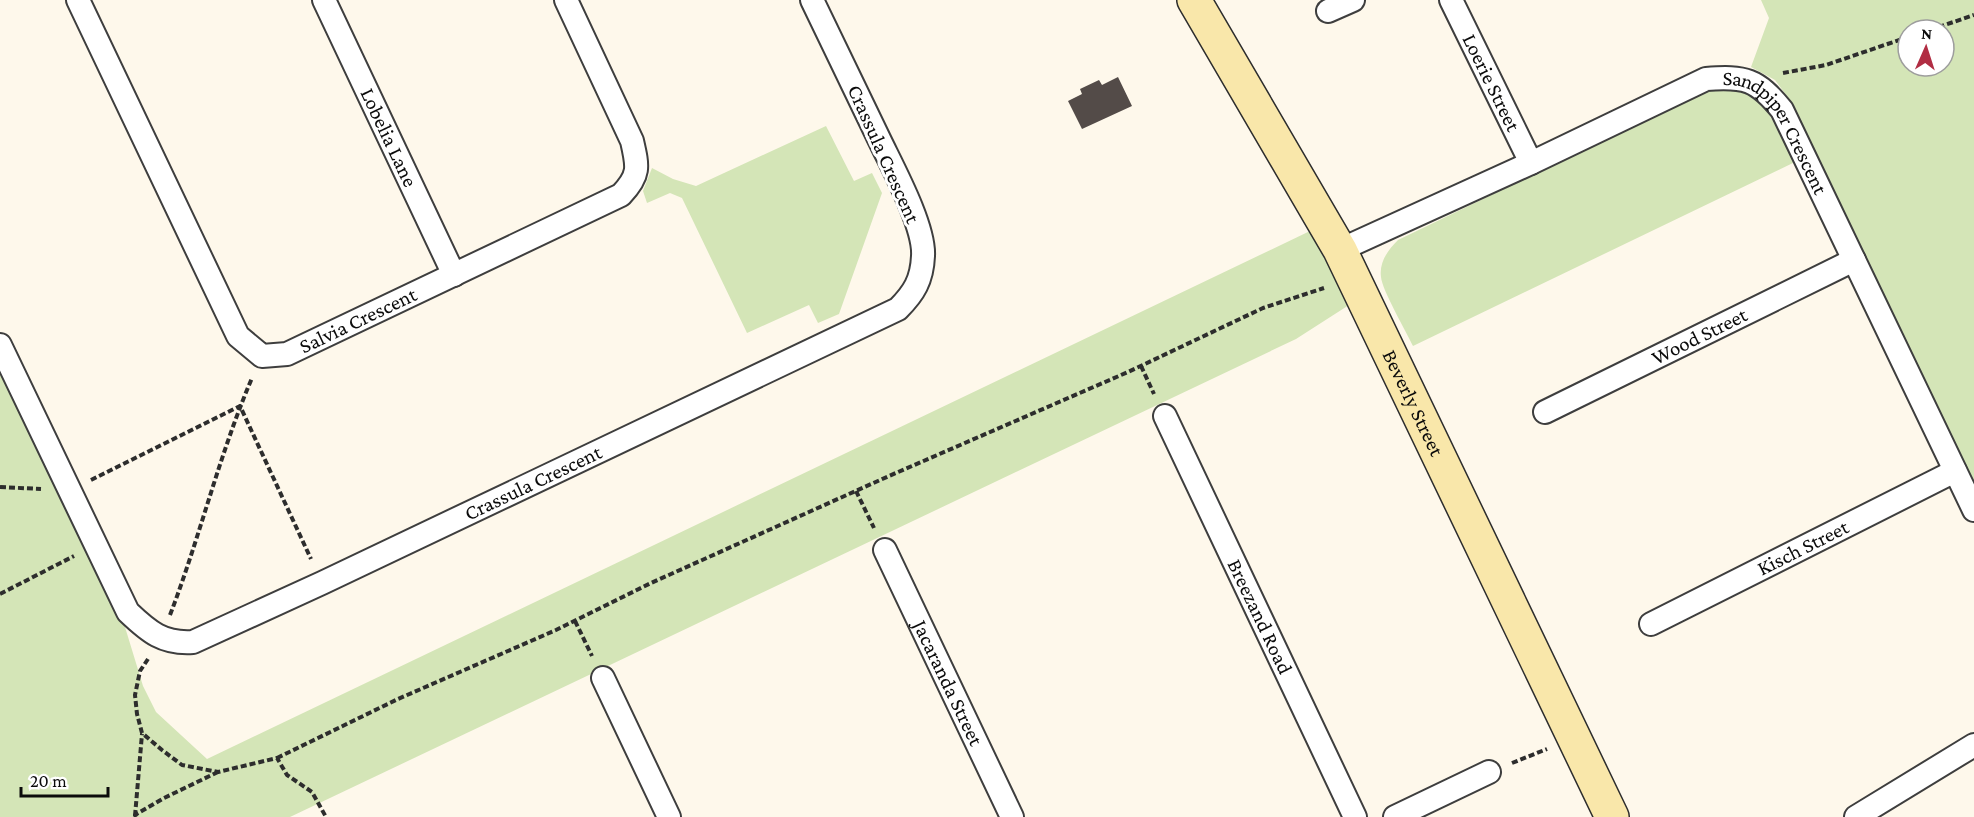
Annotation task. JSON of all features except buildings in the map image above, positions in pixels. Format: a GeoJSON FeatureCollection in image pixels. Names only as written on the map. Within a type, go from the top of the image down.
{"type":"FeatureCollection","features":[{"type":"Feature","properties":{"kind":"street"},"geometry":{"type":"LineString","coordinates":[[78,0],[238,336],[262,356]]}},
{"type":"Feature","properties":{"kind":"street","name":"Lobelia Lane"},"geometry":{"type":"LineString","coordinates":[[324,0],[454,275]]}},
{"type":"Feature","properties":{"kind":"street","name":"Salvia Crescent"},"geometry":{"type":"LineString","coordinates":[[262,356],[287,354],[621,195],[633,182],[638,166],[632,141],[566,0]]}},
{"type":"Feature","properties":{"kind":"street","name":"Crassula Crescent"},"geometry":{"type":"LineString","coordinates":[[0,345],[128,612],[161,638],[178,643],[193,642],[898,309],[913,294],[920,274],[923,254],[917,227],[904,192],[812,0]]}},
{"type":"Feature","properties":{"kind":"street","name":"Beverly Street"},"geometry":{"type":"LineString","coordinates":[[1194,0],[1347,264],[1612,817]]}},
{"type":"Feature","properties":{"kind":"street"},"geometry":{"type":"LineString","coordinates":[[1328,11],[1353,0]]}},
{"type":"Feature","properties":{"kind":"street","name":"Loerie Street"},"geometry":{"type":"LineString","coordinates":[[1451,0],[1531,163]]}},
{"type":"Feature","properties":{"kind":"street","name":"Sandpiper Crescent"},"geometry":{"type":"LineString","coordinates":[[1347,264],[1531,163],[1706,79],[1728,77],[1747,80],[1767,92],[1782,110],[1974,510]]}},
{"type":"Feature","properties":{"kind":"street","name":"Wood Street"},"geometry":{"type":"LineString","coordinates":[[1545,412],[1854,260]]}},
{"type":"Feature","properties":{"kind":"street","name":"Breezand Road"},"geometry":{"type":"LineString","coordinates":[[1165,416],[1355,817]]}},
{"type":"Feature","properties":{"kind":"street","name":"Kisch Street"},"geometry":{"type":"LineString","coordinates":[[1651,624],[1955,471]]}},
{"type":"Feature","properties":{"kind":"street","name":"Jacaranda Street"},"geometry":{"type":"LineString","coordinates":[[885,550],[1012,817]]}},
{"type":"Feature","properties":{"kind":"street"},"geometry":{"type":"LineString","coordinates":[[603,678],[669,817]]}},
{"type":"Feature","properties":{"kind":"street"},"geometry":{"type":"LineString","coordinates":[[1856,817],[1974,745]]}},
{"type":"Feature","properties":{"kind":"street"},"geometry":{"type":"LineString","coordinates":[[1395,817],[1489,772]]}},
{"type":"Feature","properties":{"kind":"path"},"geometry":{"type":"LineString","coordinates":[[1956,21],[1974,15]]}},
{"type":"Feature","properties":{"kind":"path"},"geometry":{"type":"LineString","coordinates":[[1747,80],[1826,65],[1896,41]]}},
{"type":"Feature","properties":{"kind":"path"},"geometry":{"type":"LineString","coordinates":[[135,816],[164,798],[218,772],[277,758],[398,699],[574,621],[651,583],[1128,372],[1263,308],[1347,264]]}},
{"type":"Feature","properties":{"kind":"path"},"geometry":{"type":"LineString","coordinates":[[135,816],[142,733],[135,695],[140,671],[161,638],[240,406],[262,356]]}},
{"type":"Feature","properties":{"kind":"path"},"geometry":{"type":"LineString","coordinates":[[240,406],[322,583]]}},
{"type":"Feature","properties":{"kind":"path"},"geometry":{"type":"LineString","coordinates":[[0,487],[70,490],[240,406]]}},
{"type":"Feature","properties":{"kind":"path"},"geometry":{"type":"LineString","coordinates":[[856,491],[885,550]]}},
{"type":"Feature","properties":{"kind":"path"},"geometry":{"type":"LineString","coordinates":[[0,594],[96,545]]}},
{"type":"Feature","properties":{"kind":"path"},"geometry":{"type":"LineString","coordinates":[[574,621],[603,678]]}},
{"type":"Feature","properties":{"kind":"path"},"geometry":{"type":"LineString","coordinates":[[142,733],[182,765],[218,772]]}},
{"type":"Feature","properties":{"kind":"path"},"geometry":{"type":"LineString","coordinates":[[1489,772],[1575,738]]}},
{"type":"Feature","properties":{"kind":"path"},"geometry":{"type":"LineString","coordinates":[[277,758],[287,775],[312,792],[326,817]]}},
{"type":"Feature","properties":{"kind":"green space"},"geometry":{"type":"Polygon","coordinates":[[[1761,0],[1974,0],[1974,484],[1789,99],[1775,80],[1751,67],[1769,18],[1761,0]]]}},
{"type":"Feature","properties":{"kind":"green space"},"geometry":{"type":"Polygon","coordinates":[[[1730,87],[1753,95],[1763,103],[1795,162],[1413,346],[1390,301],[1381,277],[1381,266],[1385,257],[1398,240],[1707,91],[1730,87]]]}},
{"type":"Feature","properties":{"kind":"green space"},"geometry":{"type":"Polygon","coordinates":[[[826,126],[854,181],[872,173],[882,193],[839,314],[818,323],[809,305],[747,333],[682,198],[670,193],[647,203],[643,191],[652,168],[673,179],[696,186],[826,126]]]}},
{"type":"Feature","properties":{"kind":"green space"},"geometry":{"type":"Polygon","coordinates":[[[1310,231],[1349,305],[1296,339],[290,817],[0,817],[0,367],[125,627],[143,686],[156,712],[207,759],[1310,231]]]}}]}
